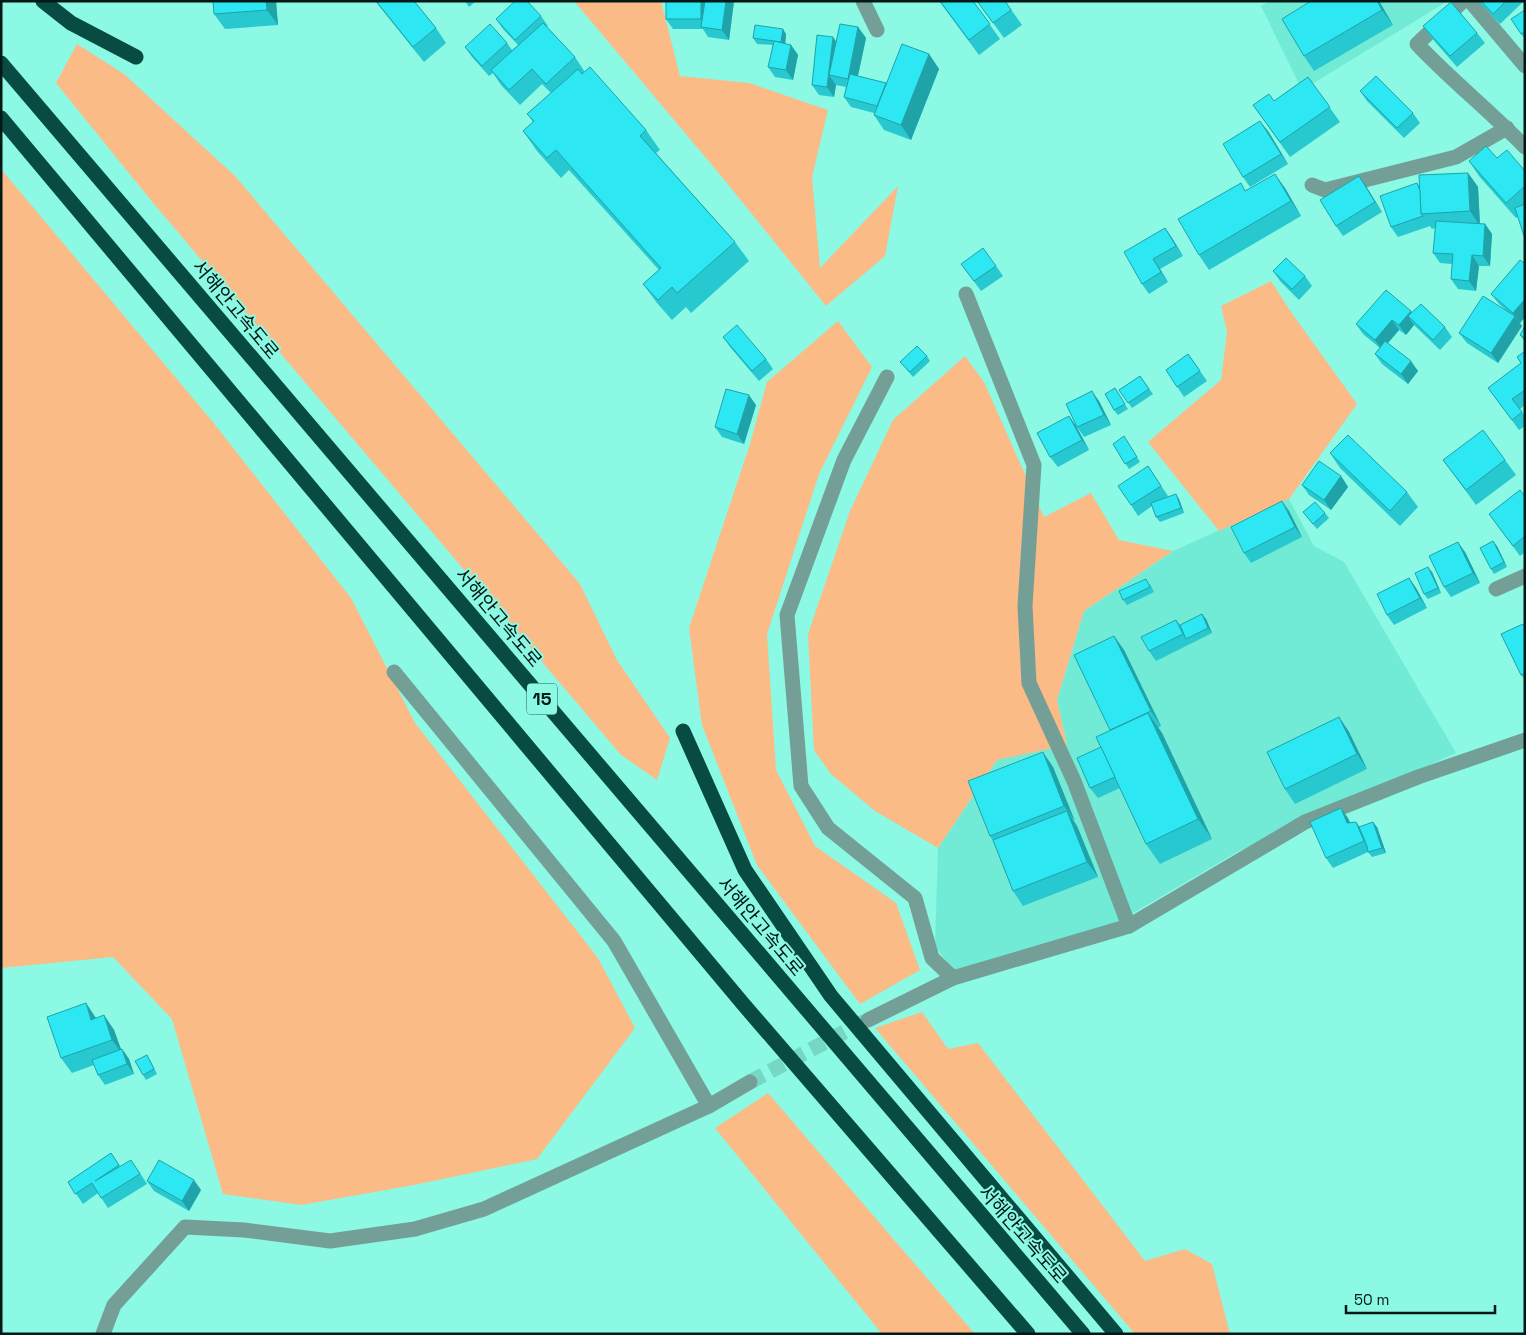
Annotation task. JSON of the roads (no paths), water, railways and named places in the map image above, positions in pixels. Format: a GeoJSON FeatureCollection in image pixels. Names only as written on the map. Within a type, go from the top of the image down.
{"type":"FeatureCollection","features":[{"type":"Feature","properties":{"kind":"highway"},"geometry":{"type":"LineString","coordinates":[[43,1],[71,23],[136,57]]}},
{"type":"Feature","properties":{"kind":"highway","name":"서해안고속도로"},"geometry":{"type":"LineString","coordinates":[[1,63],[1082,1334]]}},
{"type":"Feature","properties":{"kind":"highway","name":"15"},"geometry":{"type":"LineString","coordinates":[[1,118],[738,997],[1028,1334]]}},
{"type":"Feature","properties":{"kind":"highway"},"geometry":{"type":"LineString","coordinates":[[683,731],[745,870],[831,996],[1116,1334]]}},
{"type":"Feature","properties":{"kind":"street"},"geometry":{"type":"LineString","coordinates":[[863,1],[877,30]]}},
{"type":"Feature","properties":{"kind":"street"},"geometry":{"type":"LineString","coordinates":[[1463,1],[1417,44],[1441,69],[1507,128],[1525,147]]}},
{"type":"Feature","properties":{"kind":"street"},"geometry":{"type":"LineString","coordinates":[[1470,1],[1525,66]]}},
{"type":"Feature","properties":{"kind":"street"},"geometry":{"type":"LineString","coordinates":[[1312,185],[1325,190],[1456,157],[1507,128]]}},
{"type":"Feature","properties":{"kind":"street"},"geometry":{"type":"LineString","coordinates":[[966,294],[1034,465],[1025,606],[1029,683],[1074,781],[1129,926]]}},
{"type":"Feature","properties":{"kind":"street"},"geometry":{"type":"LineString","coordinates":[[887,377],[844,460],[787,615],[801,786],[828,828],[915,898],[932,958],[954,978]]}},
{"type":"Feature","properties":{"kind":"street"},"geometry":{"type":"LineString","coordinates":[[1496,589],[1525,576]]}},
{"type":"Feature","properties":{"kind":"street"},"geometry":{"type":"LineString","coordinates":[[394,672],[614,940],[709,1106]]}},
{"type":"Feature","properties":{"kind":"street"},"geometry":{"type":"LineString","coordinates":[[868,1020],[954,978],[1129,926],[1304,822],[1418,778],[1525,740]]}},
{"type":"Feature","properties":{"kind":"street"},"geometry":{"type":"LineString","coordinates":[[103,1334],[114,1305],[185,1227],[244,1230],[330,1241],[415,1229],[484,1209],[709,1106],[750,1082]]}},
{"type":"Feature","properties":{"kind":"tunnel"},"geometry":{"type":"LineString","coordinates":[[750,1082],[867,1020]]}}]}
